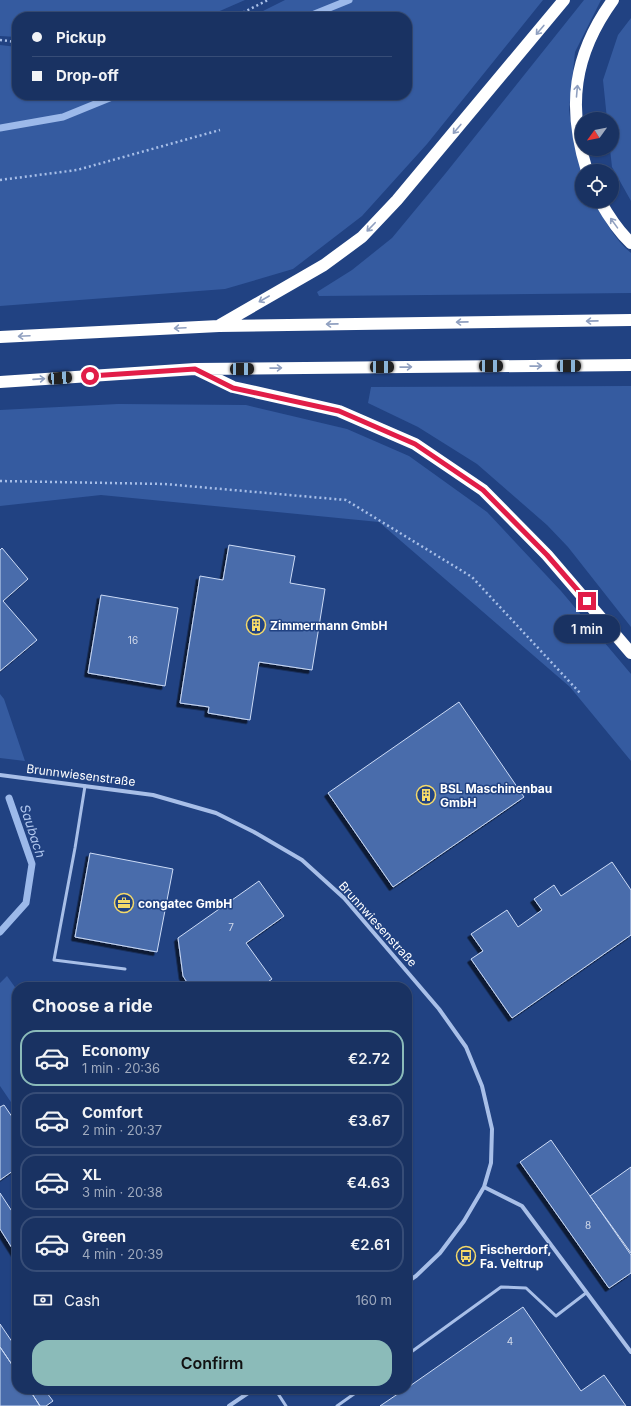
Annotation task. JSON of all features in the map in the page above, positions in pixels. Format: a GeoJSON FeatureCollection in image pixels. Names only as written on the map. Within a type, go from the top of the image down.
{"type":"FeatureCollection","features":[{"type":"Feature","properties":{"kind":"highway"},"geometry":{"type":"LineString","coordinates":[[219,326],[324,266],[362,237],[397,200],[564,0]]}},
{"type":"Feature","properties":{"kind":"highway"},"geometry":{"type":"LineString","coordinates":[[585,164],[577,131],[575,105],[578,78],[583,56],[590,40],[602,15],[613,0]]}},
{"type":"Feature","properties":{"kind":"highway"},"geometry":{"type":"LineString","coordinates":[[604,208],[622,234],[631,243]]}},
{"type":"Feature","properties":{"kind":"highway"},"geometry":{"type":"LineString","coordinates":[[0,337],[219,326],[631,320]]}},
{"type":"Feature","properties":{"kind":"highway"},"geometry":{"type":"LineString","coordinates":[[0,382],[195,369],[631,365]]}},
{"type":"Feature","properties":{"kind":"highway"},"geometry":{"type":"LineString","coordinates":[[195,369],[233,388],[339,411],[415,444],[483,490],[547,555],[631,653]]}},
{"type":"Feature","properties":{"kind":"street","name":"Brunnwiesenstraße"},"geometry":{"type":"LineString","coordinates":[[0,775],[153,795],[216,813],[254,832],[302,860],[344,898],[439,1008],[466,1047],[482,1086],[492,1129],[491,1163],[484,1187],[464,1221],[440,1253],[412,1279]]}},
{"type":"Feature","properties":{"kind":"street"},"geometry":{"type":"LineString","coordinates":[[484,1187],[522,1206],[631,1352]]}},
{"type":"Feature","properties":{"kind":"street"},"geometry":{"type":"LineString","coordinates":[[229,1406],[247,1394]]}},
{"type":"Feature","properties":{"kind":"lane"},"geometry":{"type":"LineString","coordinates":[[85,786],[54,960],[126,969]]}},
{"type":"Feature","properties":{"kind":"lane"},"geometry":{"type":"LineString","coordinates":[[412,1351],[501,1287],[526,1288],[556,1316],[586,1293]]}},
{"type":"Feature","properties":{"kind":"lane"},"geometry":{"type":"LineString","coordinates":[[278,1394],[286,1406]]}},
{"type":"Feature","properties":{"kind":"lane"},"geometry":{"type":"LineString","coordinates":[[337,1406],[353,1394]]}},
{"type":"Feature","properties":{"kind":"path"},"geometry":{"type":"LineString","coordinates":[[244,12],[268,0]]}},
{"type":"Feature","properties":{"kind":"path"},"geometry":{"type":"LineString","coordinates":[[0,40],[12,41]]}},
{"type":"Feature","properties":{"kind":"path"},"geometry":{"type":"LineString","coordinates":[[0,180],[77,170],[220,130]]}},
{"type":"Feature","properties":{"kind":"path"},"geometry":{"type":"LineString","coordinates":[[0,481],[165,484],[346,500],[472,577],[580,693]]}},
{"type":"Feature","properties":{"kind":"shaded area"},"geometry":{"type":"Polygon","coordinates":[[[0,0],[245,0],[217,12],[12,12],[12,37],[0,36],[0,0]]]}},
{"type":"Feature","properties":{"kind":"shaded area"},"geometry":{"type":"Polygon","coordinates":[[[285,0],[543,0],[427,144],[362,216],[293,269],[225,289],[0,306],[0,45],[12,46],[12,100],[412,100],[412,12],[261,12],[285,0]]]}},
{"type":"Feature","properties":{"kind":"shaded area"},"geometry":{"type":"Polygon","coordinates":[[[584,0],[601,0],[575,52],[569,110],[575,145],[575,156],[578,156],[580,164],[575,164],[575,208],[598,208],[610,229],[625,248],[631,253],[631,293],[319,296],[317,292],[352,270],[392,238],[584,0]]]}},
{"type":"Feature","properties":{"kind":"shaded area"},"geometry":{"type":"Polygon","coordinates":[[[631,18],[631,201],[619,180],[619,164],[612,164],[611,156],[619,156],[619,112],[606,112],[603,80],[618,35],[631,18]]]}},
{"type":"Feature","properties":{"kind":"shaded area"},"geometry":{"type":"Polygon","coordinates":[[[631,386],[631,627],[568,547],[547,525],[477,464],[418,427],[368,403],[371,387],[631,386]]]}},
{"type":"Feature","properties":{"kind":"shaded area"},"geometry":{"type":"Polygon","coordinates":[[[118,404],[246,405],[347,429],[409,456],[487,512],[561,591],[631,674],[631,761],[570,687],[379,522],[101,495],[0,506],[0,410],[118,404]]]}},
{"type":"Feature","properties":{"kind":"shaded area"},"geometry":{"type":"Polygon","coordinates":[[[0,694],[4,699],[25,761],[0,758],[0,694]]]}},
{"type":"Feature","properties":{"kind":"shaded area"},"geometry":{"type":"Polygon","coordinates":[[[7,976],[12,983],[12,1104],[0,1086],[0,983],[7,976]]]}},
{"type":"Feature","properties":{"kind":"building","name":"Zimmermann GmbH"},"geometry":{"type":"Polygon","coordinates":[[[229,545],[295,556],[290,583],[325,589],[312,670],[259,662],[250,720],[208,713],[209,707],[180,703],[200,576],[223,580],[229,545]]]}},
{"type":"Feature","properties":{"kind":"building"},"geometry":{"type":"Polygon","coordinates":[[[2,548],[28,579],[3,601],[37,640],[0,671],[0,550],[2,548]]]}},
{"type":"Feature","properties":{"kind":"building"},"geometry":{"type":"Polygon","coordinates":[[[101,595],[178,608],[165,686],[88,673],[101,595]]]}},
{"type":"Feature","properties":{"kind":"building","name":"BSL Maschinenbau GmbH"},"geometry":{"type":"Polygon","coordinates":[[[459,702],[524,797],[393,887],[328,793],[459,702]]]}},
{"type":"Feature","properties":{"kind":"building","name":"congatec GmbH"},"geometry":{"type":"Polygon","coordinates":[[[90,853],[173,869],[157,952],[75,937],[90,853]]]}},
{"type":"Feature","properties":{"kind":"building"},"geometry":{"type":"Polygon","coordinates":[[[612,862],[631,890],[631,935],[512,1018],[471,959],[483,951],[471,934],[507,910],[518,927],[542,910],[534,899],[554,885],[561,896],[612,862]]]}},
{"type":"Feature","properties":{"kind":"building"},"geometry":{"type":"Polygon","coordinates":[[[259,881],[284,916],[246,943],[272,979],[268,982],[187,982],[183,976],[178,938],[259,881]]]}},
{"type":"Feature","properties":{"kind":"building"},"geometry":{"type":"Polygon","coordinates":[[[4,1105],[12,1117],[12,1172],[0,1180],[0,1107],[4,1105]]]}},
{"type":"Feature","properties":{"kind":"building"},"geometry":{"type":"Polygon","coordinates":[[[551,1140],[631,1255],[631,1273],[609,1288],[520,1162],[551,1140]]]}},
{"type":"Feature","properties":{"kind":"building"},"geometry":{"type":"Polygon","coordinates":[[[631,1167],[631,1253],[590,1196],[631,1167]]]}},
{"type":"Feature","properties":{"kind":"building"},"geometry":{"type":"Polygon","coordinates":[[[0,1193],[12,1211],[12,1248],[0,1229],[0,1193]]]}},
{"type":"Feature","properties":{"kind":"building"},"geometry":{"type":"Polygon","coordinates":[[[523,1307],[581,1391],[604,1375],[626,1406],[380,1406],[398,1394],[412,1394],[412,1385],[523,1307]]]}},
{"type":"Feature","properties":{"kind":"building"},"geometry":{"type":"Polygon","coordinates":[[[0,1324],[12,1342],[12,1365],[0,1347],[0,1324]]]}},
{"type":"Feature","properties":{"kind":"building"},"geometry":{"type":"Polygon","coordinates":[[[0,1347],[12,1365],[12,1394],[32,1394],[40,1406],[0,1406],[0,1347]]]}},
{"type":"Feature","properties":{"kind":"building"},"geometry":{"type":"Polygon","coordinates":[[[32,1394],[48,1394],[53,1401],[46,1406],[40,1406],[32,1394]]]}},
{"type":"Feature","properties":{"kind":"waterway","name":"Saubach"},"geometry":{"type":"LineString","coordinates":[[319,12],[349,0]]}},
{"type":"Feature","properties":{"kind":"waterway","name":"Saubach"},"geometry":{"type":"LineString","coordinates":[[0,128],[63,117],[105,100]]}},
{"type":"Feature","properties":{"kind":"waterway","name":"Saubach"},"geometry":{"type":"LineString","coordinates":[[0,932],[26,903],[32,864],[9,798]]}},
{"type":"Feature","properties":{"kind":"place","name":"Zimmermann GmbH"},"geometry":{"type":"Point","coordinates":[256,625]}},
{"type":"Feature","properties":{"kind":"place","name":"BSL Maschinenbau GmbH"},"geometry":{"type":"Point","coordinates":[426,795]}},
{"type":"Feature","properties":{"kind":"place","name":"congatec GmbH"},"geometry":{"type":"Point","coordinates":[124,903]}},
{"type":"Feature","properties":{"kind":"place","name":"Fischerdorf, Fa. Veltrup"},"geometry":{"type":"Point","coordinates":[466,1256]}},
{"type":"Feature","properties":{"kind":"route"},"geometry":{"type":"LineString","coordinates":[[90,376],[195,369],[233,388],[339,411],[415,444],[483,490],[547,555],[587,601]]}}]}
